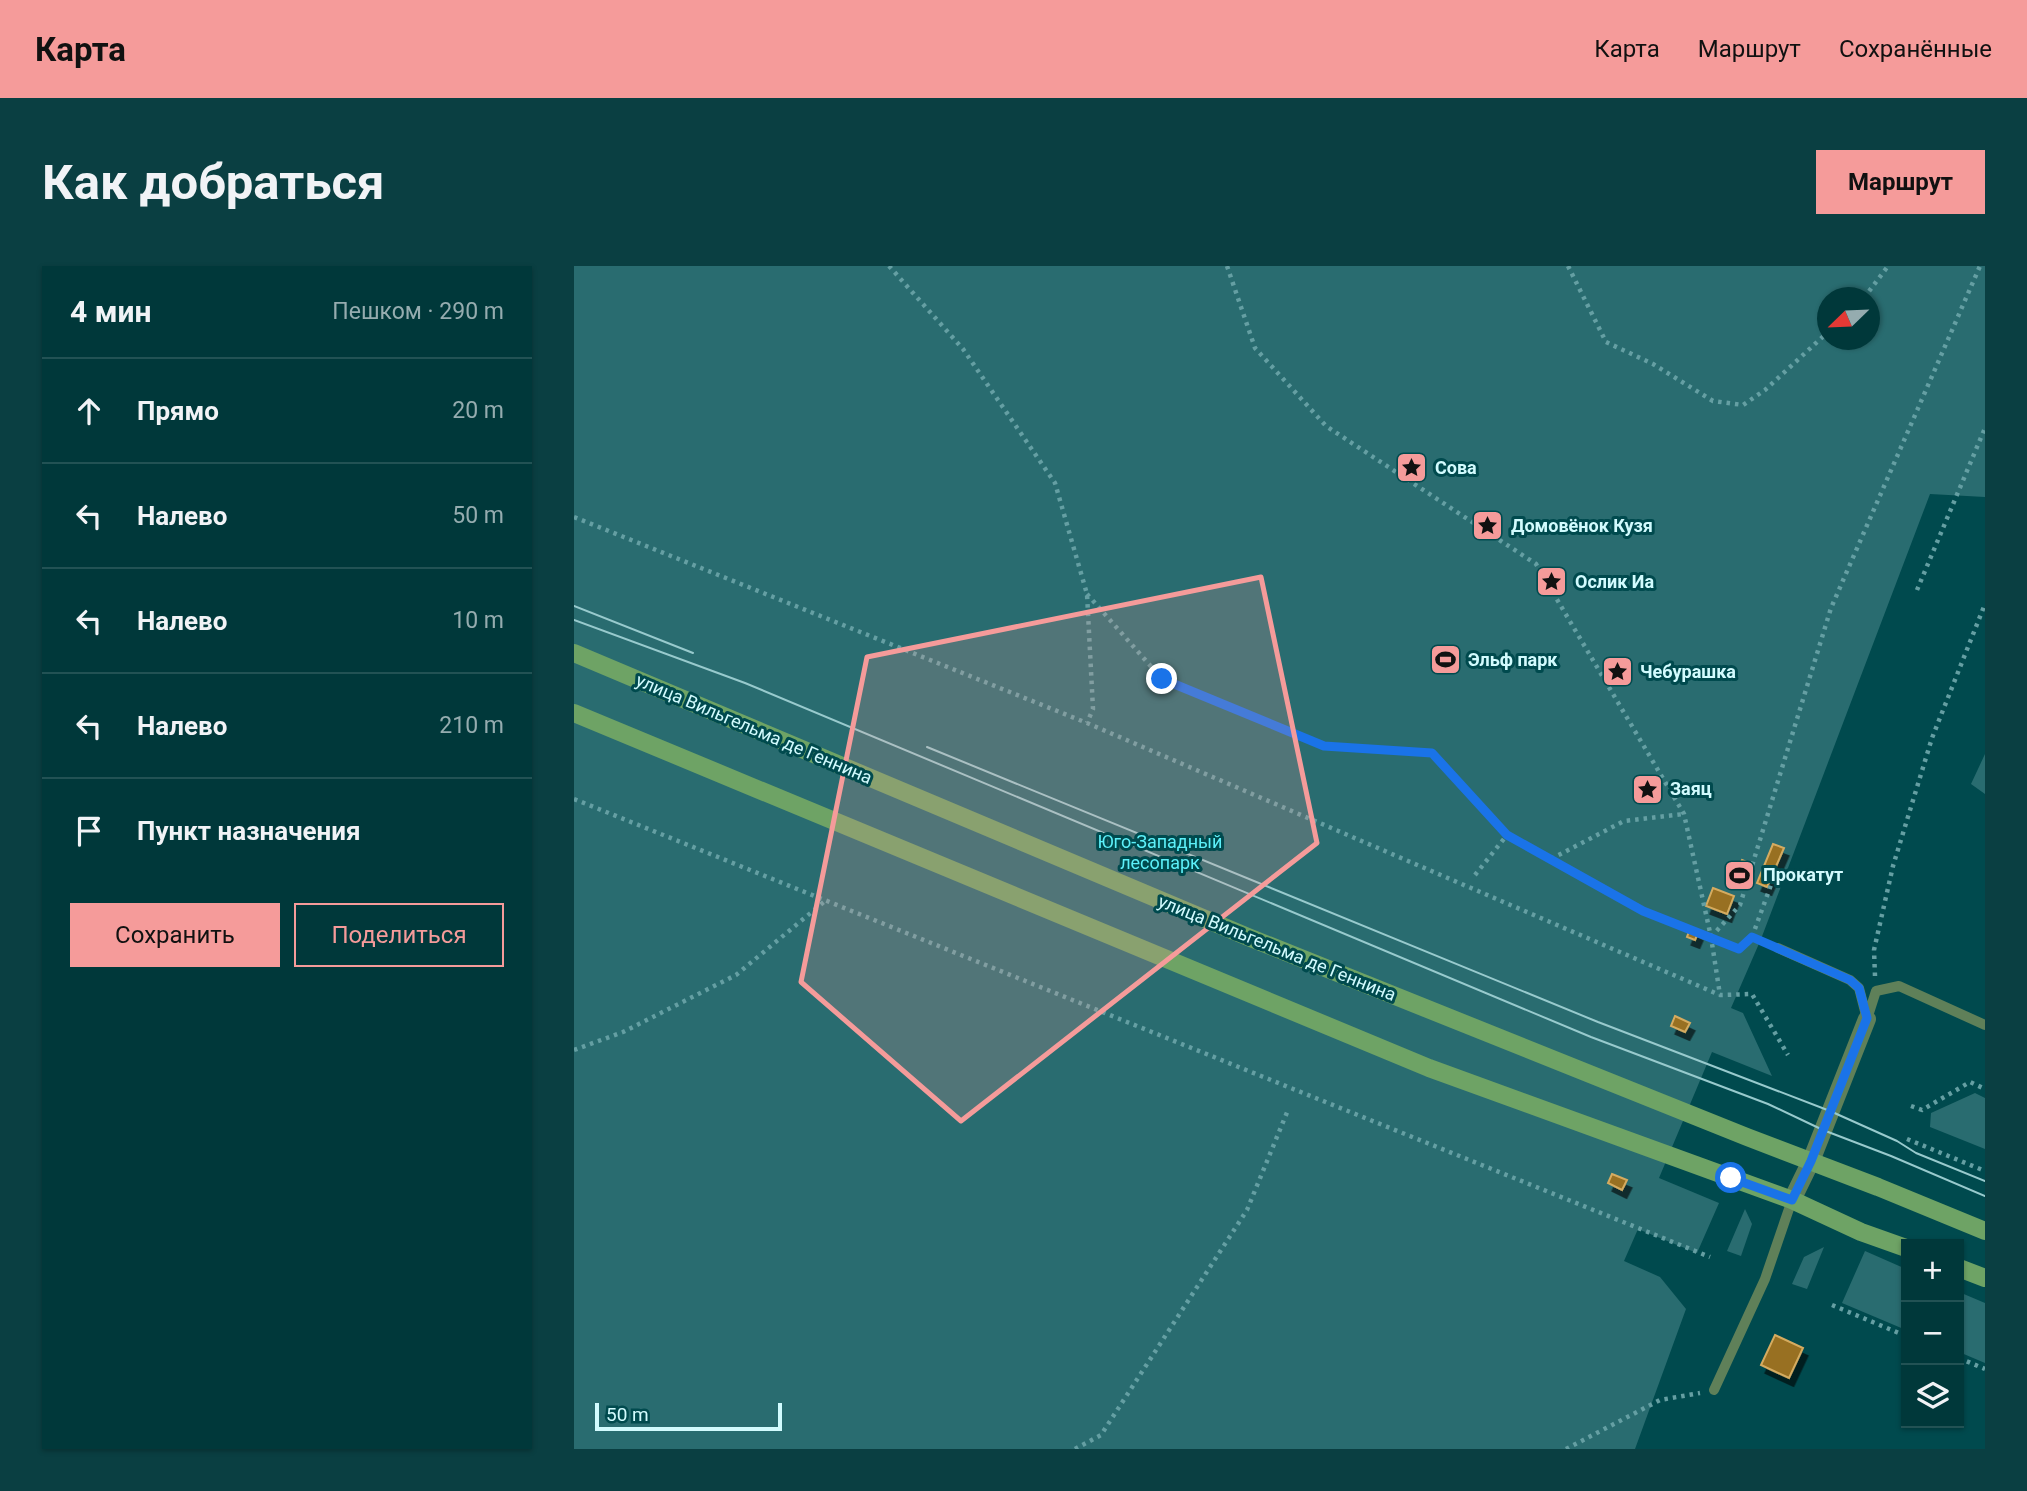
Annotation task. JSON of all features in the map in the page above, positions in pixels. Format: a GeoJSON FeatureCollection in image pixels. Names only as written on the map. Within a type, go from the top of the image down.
{"type":"FeatureCollection","features":[{"type":"Feature","properties":{"kind":"main road","name":"улица Вильгельма де Геннина"},"geometry":{"type":"LineString","coordinates":[[574,653],[1261,943],[1985,1231]]}},
{"type":"Feature","properties":{"kind":"main road"},"geometry":{"type":"LineString","coordinates":[[574,713],[1429,1068],[1792,1200],[1861,1232],[1901,1246]]}},
{"type":"Feature","properties":{"kind":"main road"},"geometry":{"type":"LineString","coordinates":[[1964,1270],[1985,1278]]}},
{"type":"Feature","properties":{"kind":"street"},"geometry":{"type":"LineString","coordinates":[[1792,1200],[1811,1161],[1867,1018]]}},
{"type":"Feature","properties":{"kind":"lane"},"geometry":{"type":"LineString","coordinates":[[1778,948],[1850,980],[1859,988],[1867,1018]]}},
{"type":"Feature","properties":{"kind":"lane"},"geometry":{"type":"LineString","coordinates":[[1867,1018],[1876,991],[1899,986],[1985,1025]]}},
{"type":"Feature","properties":{"kind":"lane"},"geometry":{"type":"LineString","coordinates":[[1714,1390],[1765,1279],[1792,1200]]}},
{"type":"Feature","properties":{"kind":"path"},"geometry":{"type":"LineString","coordinates":[[889,266],[963,349],[1055,483],[1087,594],[1093,709],[1087,723]]}},
{"type":"Feature","properties":{"kind":"path"},"geometry":{"type":"LineString","coordinates":[[1227,266],[1255,348],[1326,426],[1536,564],[1684,814],[1711,937],[1720,995]]}},
{"type":"Feature","properties":{"kind":"path"},"geometry":{"type":"LineString","coordinates":[[1568,266],[1606,342],[1653,364],[1713,401],[1743,405],[1790,369],[1817,343]]}},
{"type":"Feature","properties":{"kind":"path"},"geometry":{"type":"LineString","coordinates":[[1872,287],[1888,266]]}},
{"type":"Feature","properties":{"kind":"path"},"geometry":{"type":"LineString","coordinates":[[1711,937],[1740,905],[1831,608],[1980,266]]}},
{"type":"Feature","properties":{"kind":"path"},"geometry":{"type":"LineString","coordinates":[[1917,590],[1985,428]]}},
{"type":"Feature","properties":{"kind":"path"},"geometry":{"type":"LineString","coordinates":[[574,517],[1087,723],[1720,995],[1752,994],[1788,1055]]}},
{"type":"Feature","properties":{"kind":"path"},"geometry":{"type":"LineString","coordinates":[[1087,594],[1162,679],[1324,746],[1432,753],[1507,835],[1643,911],[1739,949],[1752,937],[1775,874]]}},
{"type":"Feature","properties":{"kind":"path"},"geometry":{"type":"LineString","coordinates":[[1876,991],[1874,950],[1893,866],[1932,738],[1985,604]]}},
{"type":"Feature","properties":{"kind":"path"},"geometry":{"type":"LineString","coordinates":[[574,799],[1710,1257]]}},
{"type":"Feature","properties":{"kind":"path"},"geometry":{"type":"LineString","coordinates":[[1550,859],[1624,821],[1684,814]]}},
{"type":"Feature","properties":{"kind":"path"},"geometry":{"type":"LineString","coordinates":[[1475,875],[1507,835]]}},
{"type":"Feature","properties":{"kind":"path"},"geometry":{"type":"LineString","coordinates":[[574,1049],[623,1032],[736,975],[825,901]]}},
{"type":"Feature","properties":{"kind":"path"},"geometry":{"type":"LineString","coordinates":[[1752,937],[1778,948]]}},
{"type":"Feature","properties":{"kind":"path"},"geometry":{"type":"LineString","coordinates":[[1911,1106],[1922,1110],[1970,1082],[1985,1089]]}},
{"type":"Feature","properties":{"kind":"path"},"geometry":{"type":"LineString","coordinates":[[1075,1449],[1101,1435],[1247,1210],[1288,1110]]}},
{"type":"Feature","properties":{"kind":"path"},"geometry":{"type":"LineString","coordinates":[[1907,1139],[1985,1171]]}},
{"type":"Feature","properties":{"kind":"path"},"geometry":{"type":"LineString","coordinates":[[1832,1305],[1901,1334]]}},
{"type":"Feature","properties":{"kind":"path"},"geometry":{"type":"LineString","coordinates":[[1964,1360],[1985,1369]]}},
{"type":"Feature","properties":{"kind":"path"},"geometry":{"type":"LineString","coordinates":[[1566,1449],[1660,1401],[1714,1390]]}},
{"type":"Feature","properties":{"kind":"highlighted area"},"geometry":{"type":"Polygon","coordinates":[[[1261,577],[1317,843],[961,1121],[801,982],[867,657],[1261,577]]]}},
{"type":"Feature","properties":{"kind":"green space","name":"Юго-Западный лесопарк"},"geometry":{"type":"Polygon","coordinates":[[[574,266],[1985,266],[1985,497],[1930,494],[1761,939],[1731,1008],[1743,1013],[1772,1076],[1712,1052],[1659,1178],[1719,1203],[1697,1253],[1638,1229],[1624,1261],[1660,1277],[1686,1309],[1635,1449],[574,1449],[574,266]]]}},
{"type":"Feature","properties":{"kind":"green space"},"geometry":{"type":"Polygon","coordinates":[[[1985,754],[1985,794],[1971,784],[1985,754]]]}},
{"type":"Feature","properties":{"kind":"green space"},"geometry":{"type":"Polygon","coordinates":[[[1975,1093],[1985,1098],[1985,1149],[1930,1127],[1931,1113],[1975,1093]]]}},
{"type":"Feature","properties":{"kind":"green space"},"geometry":{"type":"Polygon","coordinates":[[[1745,1209],[1752,1224],[1741,1256],[1727,1251],[1745,1209]]]}},
{"type":"Feature","properties":{"kind":"green space"},"geometry":{"type":"Polygon","coordinates":[[[1824,1247],[1807,1289],[1792,1284],[1804,1257],[1824,1247]]]}},
{"type":"Feature","properties":{"kind":"green space"},"geometry":{"type":"Polygon","coordinates":[[[1865,1251],[1901,1267],[1901,1328],[1842,1303],[1865,1251]]]}},
{"type":"Feature","properties":{"kind":"green space"},"geometry":{"type":"Polygon","coordinates":[[[1964,1294],[1985,1303],[1985,1363],[1964,1354],[1964,1294]]]}},
{"type":"Feature","properties":{"kind":"building"},"geometry":{"type":"Polygon","coordinates":[[[1773,844],[1784,848],[1767,887],[1757,883],[1773,844]]]}},
{"type":"Feature","properties":{"kind":"building"},"geometry":{"type":"Polygon","coordinates":[[[1742,860],[1749,863],[1743,880],[1735,877],[1742,860]]]}},
{"type":"Feature","properties":{"kind":"building"},"geometry":{"type":"Polygon","coordinates":[[[1713,888],[1734,896],[1727,914],[1706,906],[1713,888]]]}},
{"type":"Feature","properties":{"kind":"building"},"geometry":{"type":"Polygon","coordinates":[[[1690,929],[1698,933],[1695,940],[1687,937],[1690,929]]]}},
{"type":"Feature","properties":{"kind":"building"},"geometry":{"type":"Polygon","coordinates":[[[1675,1016],[1690,1023],[1685,1032],[1671,1026],[1675,1016]]]}},
{"type":"Feature","properties":{"kind":"building"},"geometry":{"type":"Polygon","coordinates":[[[1612,1174],[1627,1180],[1622,1190],[1608,1183],[1612,1174]]]}},
{"type":"Feature","properties":{"kind":"building"},"geometry":{"type":"Polygon","coordinates":[[[1775,1335],[1803,1348],[1789,1378],[1761,1365],[1775,1335]]]}},
{"type":"Feature","properties":{"kind":"tram line"},"geometry":{"type":"LineString","coordinates":[[574,606],[693,653]]}},
{"type":"Feature","properties":{"kind":"tram line"},"geometry":{"type":"LineString","coordinates":[[574,620],[745,683],[1591,1037],[1768,1104],[1823,1130],[1985,1196]]}},
{"type":"Feature","properties":{"kind":"tram line"},"geometry":{"type":"LineString","coordinates":[[927,747],[1598,1022],[1830,1111],[1897,1141],[1916,1153],[1985,1181]]}},
{"type":"Feature","properties":{"kind":"place","name":"Сова"},"geometry":{"type":"Point","coordinates":[1412,468]}},
{"type":"Feature","properties":{"kind":"place","name":"Домовёнок Кузя"},"geometry":{"type":"Point","coordinates":[1488,526]}},
{"type":"Feature","properties":{"kind":"place","name":"Ослик Иа"},"geometry":{"type":"Point","coordinates":[1552,582]}},
{"type":"Feature","properties":{"kind":"place","name":"Эльф парк"},"geometry":{"type":"Point","coordinates":[1445,660]}},
{"type":"Feature","properties":{"kind":"place","name":"Чебурашка"},"geometry":{"type":"Point","coordinates":[1617,672]}},
{"type":"Feature","properties":{"kind":"place","name":"Заяц"},"geometry":{"type":"Point","coordinates":[1647,789]}},
{"type":"Feature","properties":{"kind":"place","name":"Прокатут"},"geometry":{"type":"Point","coordinates":[1740,875]}},
{"type":"Feature","properties":{"kind":"route"},"geometry":{"type":"LineString","coordinates":[[1162,679],[1324,746],[1432,753],[1507,835],[1643,911],[1739,949],[1752,937],[1850,980],[1859,988],[1867,1018],[1811,1161],[1792,1200],[1731,1178]]}}]}
